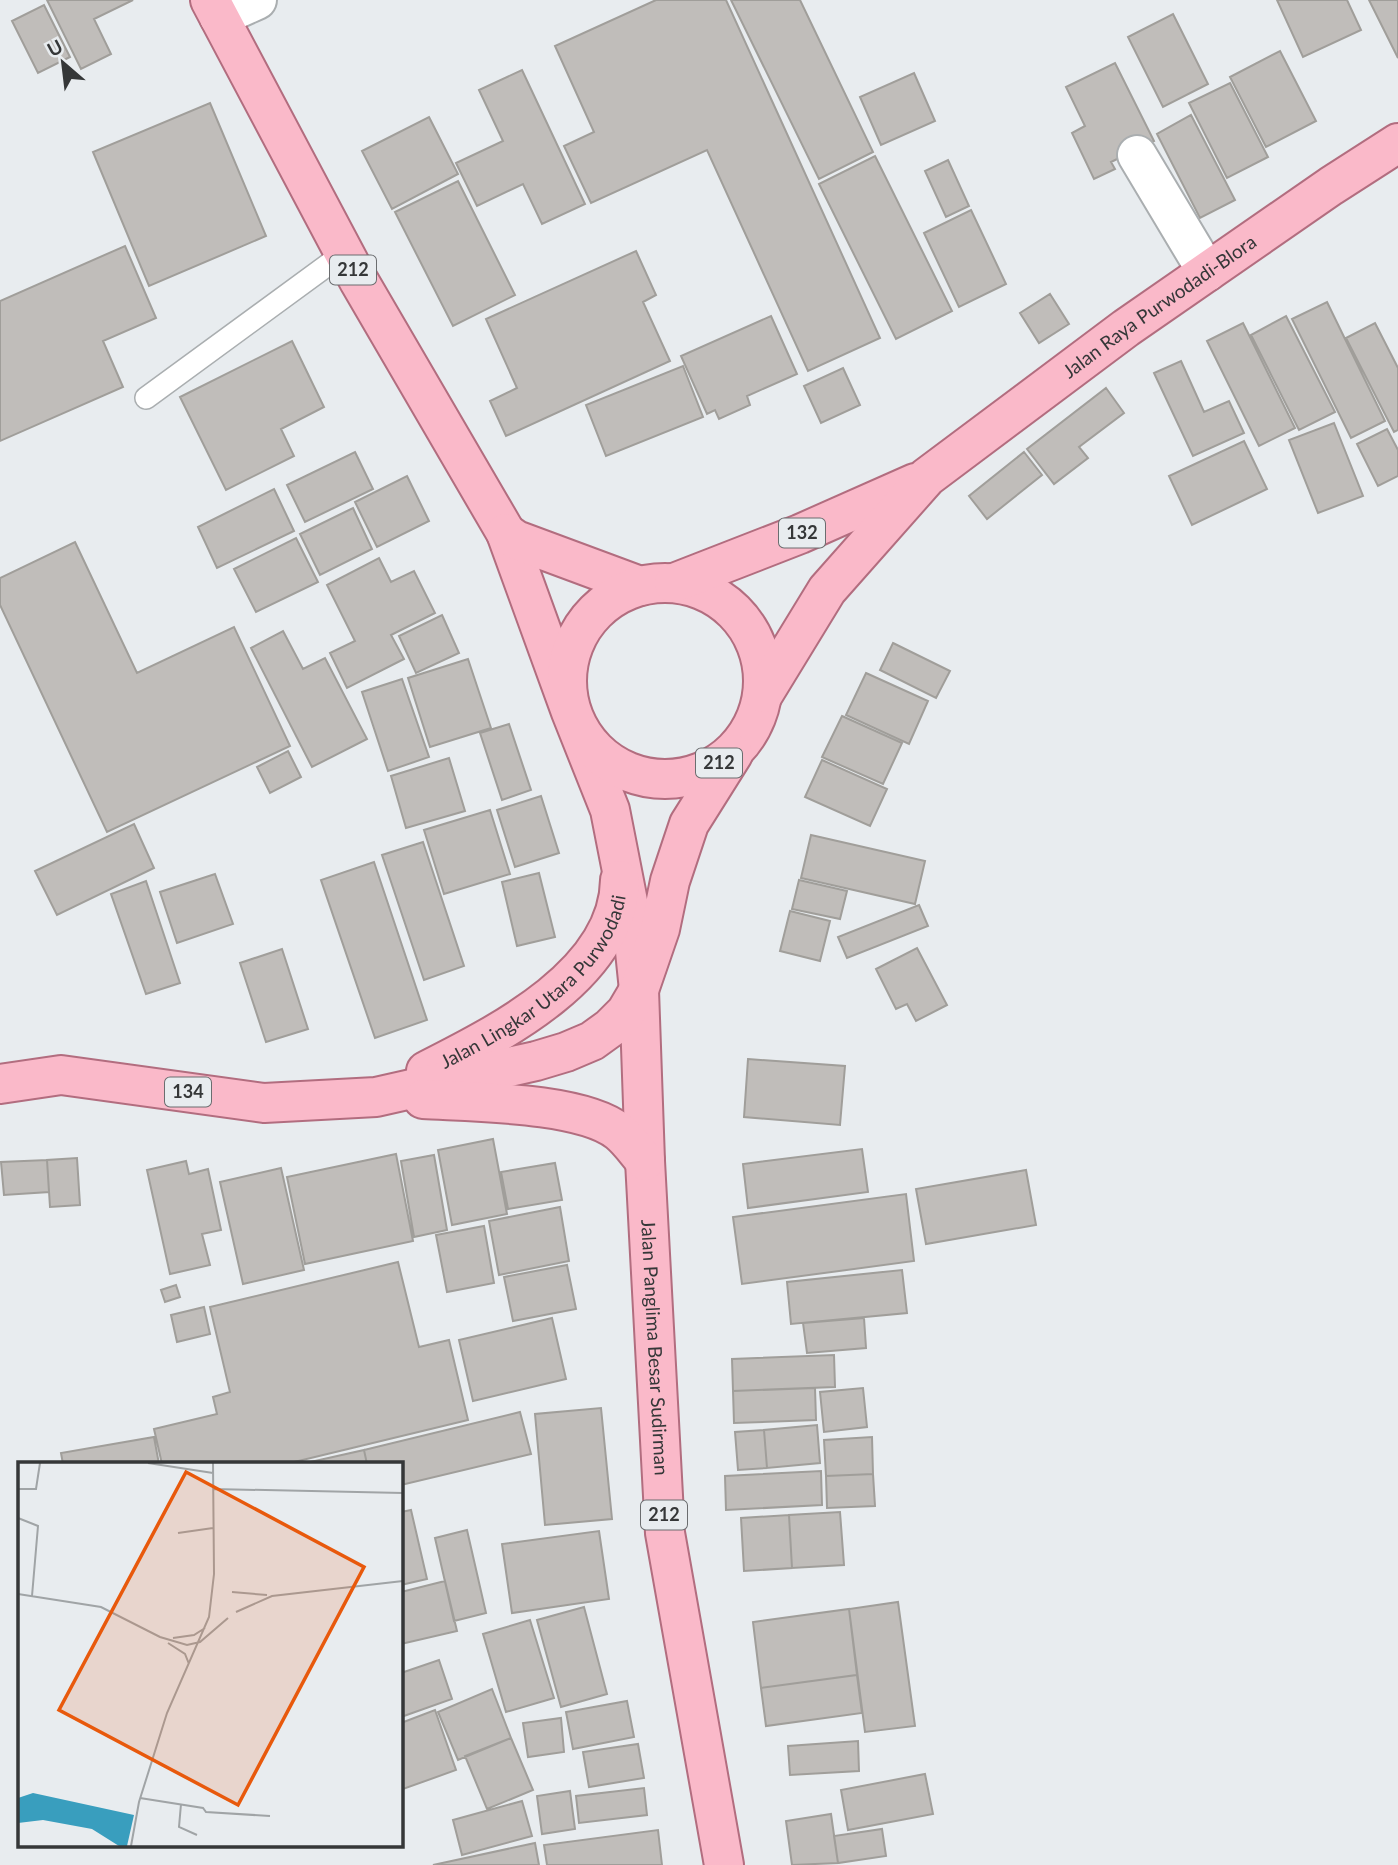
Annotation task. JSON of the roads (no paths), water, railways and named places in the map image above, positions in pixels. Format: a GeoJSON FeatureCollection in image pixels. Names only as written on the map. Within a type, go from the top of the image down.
{"type":"FeatureCollection","features":[{"type":"Feature","properties":{"kind":"main road","name":"212"},"geometry":{"type":"LineString","coordinates":[[215,8],[344,253],[506,533],[610,810],[632,922],[639,989],[645,1161]]}},
{"type":"Feature","properties":{"kind":"main road","name":"Jalan Raya Purwodadi-Blora"},"geometry":{"type":"LineString","coordinates":[[764,693],[827,590],[927,477],[1126,328],[1331,186],[1398,144]]}},
{"type":"Feature","properties":{"kind":"main road","name":"Jalan Raya Purwodadi-Blora"},"geometry":{"type":"LineString","coordinates":[[657,584],[800,534],[927,477]]}},
{"type":"Feature","properties":{"kind":"main road","name":"212"},"geometry":{"type":"LineString","coordinates":[[506,533],[516,540],[657,584],[705,591],[732,608],[751,632],[762,662],[764,693],[758,716],[689,824],[670,881],[660,929],[639,989]]}},
{"type":"Feature","properties":{"kind":"main road","name":"212"},"geometry":{"type":"LineString","coordinates":[[657,584],[611,599],[587,621],[572,649],[566,680],[571,712],[586,741],[610,764],[640,777],[673,779],[705,772],[733,754]]}},
{"type":"Feature","properties":{"kind":"main road","name":"Jalan Lingkar Utara Purwodadi"},"geometry":{"type":"LineString","coordinates":[[376,1097],[476,1046],[532,1010],[577,973],[601,943],[620,898],[620,863]]}},
{"type":"Feature","properties":{"kind":"main road","name":"Jalan Lingkar Utara Purwodadi"},"geometry":{"type":"LineString","coordinates":[[0,1084],[61,1075],[264,1103],[376,1097],[566,1052],[592,1041],[610,1028],[626,1012],[639,989]]}},
{"type":"Feature","properties":{"kind":"main road","name":"134"},"geometry":{"type":"LineString","coordinates":[[376,1097],[519,1104],[584,1116],[619,1131],[645,1161]]}},
{"type":"Feature","properties":{"kind":"main road","name":"Jalan Panglima Besar Sudirman"},"geometry":{"type":"LineString","coordinates":[[645,1161],[665,1533],[724,1865]]}},
{"type":"Feature","properties":{"kind":"street"},"geometry":{"type":"LineString","coordinates":[[215,8],[257,0]]}},
{"type":"Feature","properties":{"kind":"street"},"geometry":{"type":"LineString","coordinates":[[1137,155],[1207,272]]}},
{"type":"Feature","properties":{"kind":"lane"},"geometry":{"type":"LineString","coordinates":[[146,398],[344,253]]}}]}
